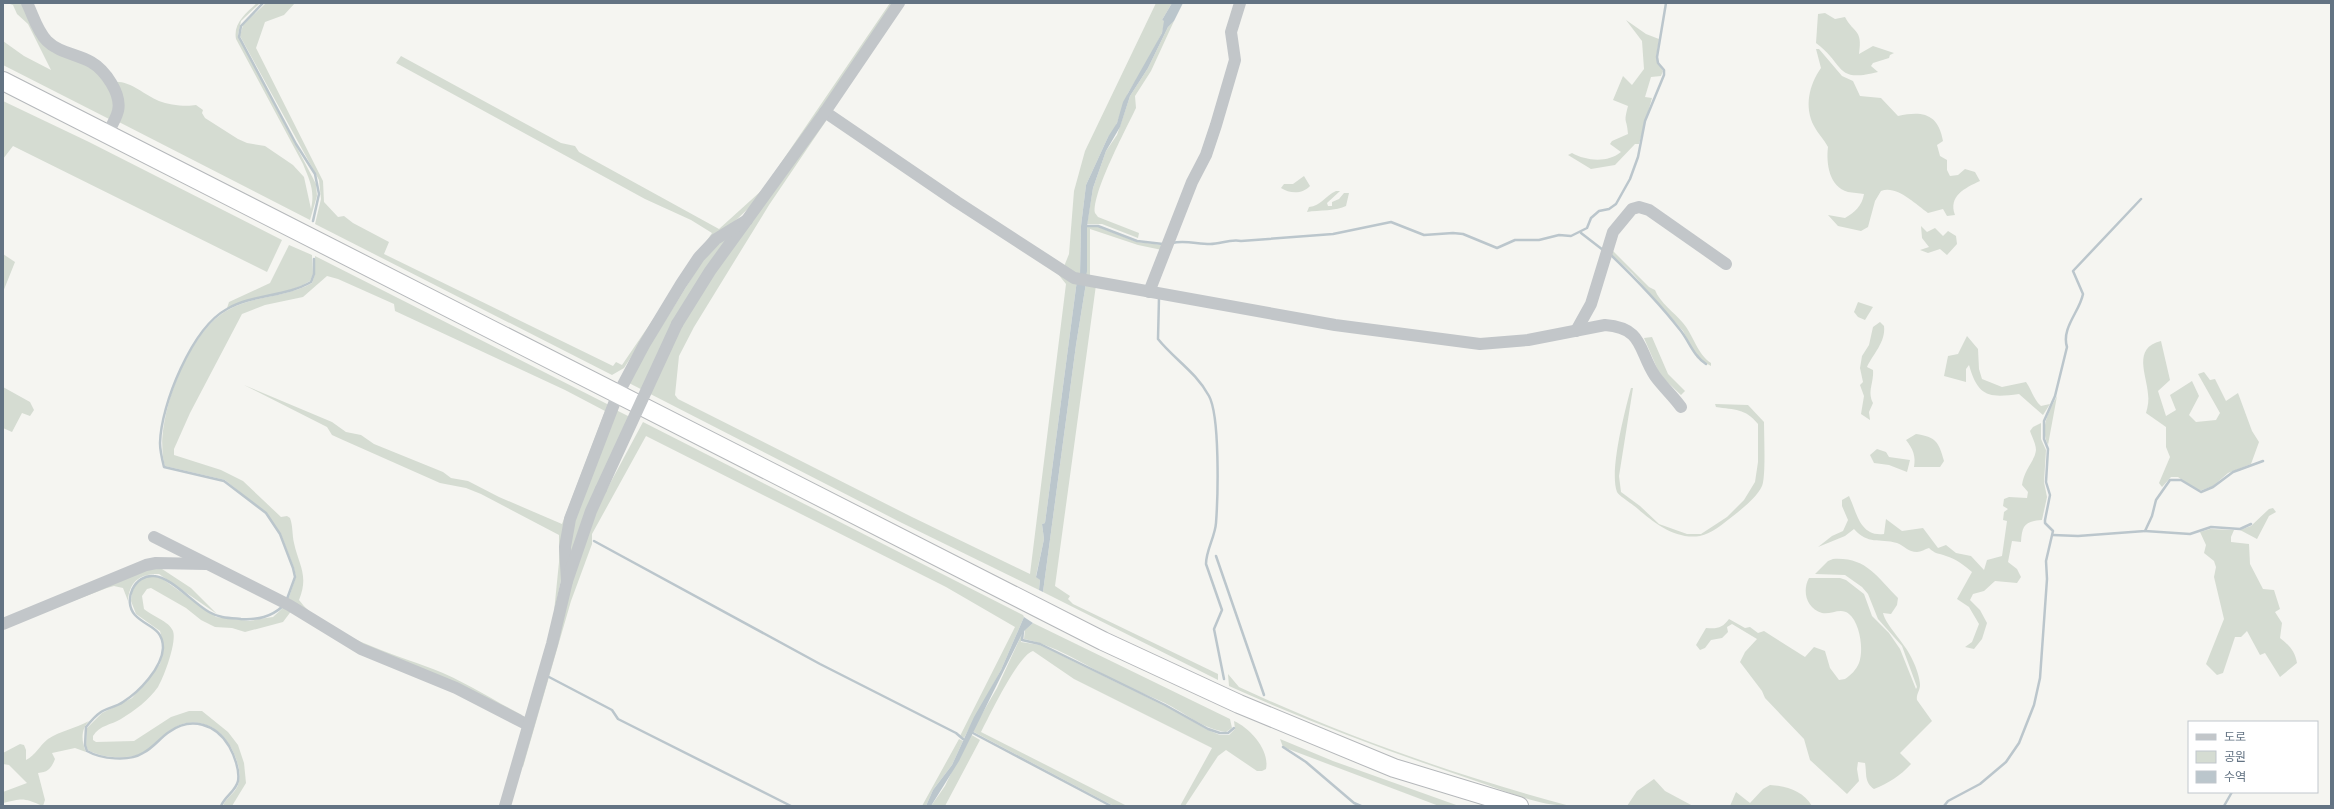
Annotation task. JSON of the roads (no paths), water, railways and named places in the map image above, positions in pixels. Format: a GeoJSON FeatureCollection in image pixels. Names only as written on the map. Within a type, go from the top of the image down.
{"type":"FeatureCollection","features":[{"type":"Feature","properties":{"kind":"highway"},"geometry":{"type":"LineString","coordinates":[[3,81],[617,396],[1103,642],[1239,704],[1394,768],[1519,806]]}},
{"type":"Feature","properties":{"kind":"street"},"geometry":{"type":"LineString","coordinates":[[27,3],[40,32],[47,42],[58,49],[91,62],[105,73],[116,99],[118,111],[107,134]]}},
{"type":"Feature","properties":{"kind":"street"},"geometry":{"type":"LineString","coordinates":[[506,806],[528,724],[552,644],[567,580],[591,511],[677,324],[710,271],[825,112],[899,3]]}},
{"type":"Feature","properties":{"kind":"street"},"geometry":{"type":"LineString","coordinates":[[1148,292],[1192,182],[1206,155],[1235,60],[1231,32],[1240,3]]}},
{"type":"Feature","properties":{"kind":"street"},"geometry":{"type":"LineString","coordinates":[[825,112],[957,202],[1074,278],[1335,325],[1480,344],[1528,340],[1605,325],[1616,326],[1632,333],[1643,348],[1655,376],[1672,394],[1681,407]]}},
{"type":"Feature","properties":{"kind":"street"},"geometry":{"type":"LineString","coordinates":[[1576,331],[1591,304],[1613,232],[1632,209],[1639,207],[1649,210],[1726,264]]}},
{"type":"Feature","properties":{"kind":"street"},"geometry":{"type":"LineString","coordinates":[[567,580],[565,547],[570,519],[617,396],[644,345],[699,257],[716,240],[747,220]]}},
{"type":"Feature","properties":{"kind":"street"},"geometry":{"type":"LineString","coordinates":[[154,537],[289,605],[362,649],[456,688],[528,724]]}},
{"type":"Feature","properties":{"kind":"street"},"geometry":{"type":"LineString","coordinates":[[3,624],[156,563],[209,564]]}},
{"type":"Feature","properties":{"kind":"water"},"geometry":{"type":"Polygon","coordinates":[[[1172,3],[1183,3],[1174,21],[1168,27],[1148,68],[1130,96],[1120,127],[1106,151],[1093,188],[1087,226],[1087,271],[1086,276],[1080,275],[1081,226],[1086,185],[1108,137],[1117,123],[1123,102],[1162,33],[1164,21],[1162,20],[1172,3]]]}},
{"type":"Feature","properties":{"kind":"water"},"geometry":{"type":"Polygon","coordinates":[[[1077,280],[1086,283],[1076,345],[1043,592],[1039,590],[1040,580],[1036,577],[1044,539],[1042,524],[1045,523],[1077,280]]]}},
{"type":"Feature","properties":{"kind":"water"},"geometry":{"type":"Polygon","coordinates":[[[1024,617],[1033,623],[1023,632],[959,761],[931,806],[926,806],[933,790],[952,765],[974,717],[1001,670],[1024,617]]]}},
{"type":"Feature","properties":{"kind":"waterway"},"geometry":{"type":"LineString","coordinates":[[263,3],[241,26],[239,37],[296,144],[315,174],[319,194],[313,221]]}},
{"type":"Feature","properties":{"kind":"waterway"},"geometry":{"type":"LineString","coordinates":[[1172,243],[1182,242],[1214,244],[1233,241],[1333,234],[1391,222],[1424,235],[1453,233],[1463,234],[1497,248],[1515,240],[1539,240],[1559,235],[1571,236],[1587,228],[1591,218],[1599,211],[1609,209],[1616,204],[1630,179],[1638,157],[1645,121],[1664,75],[1664,70],[1658,63],[1657,57],[1666,3]]}},
{"type":"Feature","properties":{"kind":"waterway"},"geometry":{"type":"LineString","coordinates":[[1944,806],[1948,801],[1980,784],[2006,762],[2019,743],[2034,705],[2040,678],[2047,579],[2046,561],[2053,531],[2045,523],[2050,495],[2046,482],[2048,449],[2044,439],[2044,421],[2055,396],[2067,347],[2066,340],[2069,326],[2083,294],[2073,271],[2141,199]]}},
{"type":"Feature","properties":{"kind":"waterway"},"geometry":{"type":"LineString","coordinates":[[1087,226],[1098,226],[1137,241],[1163,244]]}},
{"type":"Feature","properties":{"kind":"waterway"},"geometry":{"type":"LineString","coordinates":[[1581,233],[1603,250]]}},
{"type":"Feature","properties":{"kind":"waterway"},"geometry":{"type":"LineString","coordinates":[[1610,254],[1665,311],[1681,331],[1695,353],[1706,364]]}},
{"type":"Feature","properties":{"kind":"waterway"},"geometry":{"type":"LineString","coordinates":[[287,599],[295,577],[293,568],[280,534],[266,513],[224,481],[164,467],[160,443],[166,408],[172,388],[191,349],[202,332],[214,319],[227,309],[237,304],[291,290],[311,282],[314,274],[314,259]]}},
{"type":"Feature","properties":{"kind":"waterway"},"geometry":{"type":"LineString","coordinates":[[1159,298],[1158,339],[1204,387],[1213,406],[1217,438],[1218,476],[1216,523],[1207,554],[1206,564],[1222,610],[1214,629],[1224,679]]}},
{"type":"Feature","properties":{"kind":"waterway"},"geometry":{"type":"LineString","coordinates":[[2053,535],[2078,536],[2145,531],[2152,516],[2156,500],[2170,480],[2181,480],[2201,492],[2213,487],[2233,472],[2263,461]]}},
{"type":"Feature","properties":{"kind":"waterway"},"geometry":{"type":"LineString","coordinates":[[2145,531],[2190,534],[2211,527],[2240,529],[2251,524]]}},
{"type":"Feature","properties":{"kind":"waterway"},"geometry":{"type":"LineString","coordinates":[[594,541],[820,664],[956,733],[963,739]]}},
{"type":"Feature","properties":{"kind":"waterway"},"geometry":{"type":"LineString","coordinates":[[1216,556],[1264,695]]}},
{"type":"Feature","properties":{"kind":"waterway"},"geometry":{"type":"LineString","coordinates":[[221,806],[237,785],[238,772],[235,758],[229,746],[224,738],[217,732],[202,725],[186,724],[177,727],[166,734],[150,748],[137,756],[130,758],[107,758],[87,751],[85,745],[86,727],[101,712],[120,704],[136,692],[149,679],[162,656],[162,641],[157,631],[139,619],[131,609],[130,596],[132,589],[141,579],[147,576],[161,577],[175,585],[209,612],[225,617],[241,619],[259,618],[274,613],[283,606]]}},
{"type":"Feature","properties":{"kind":"waterway"},"geometry":{"type":"LineString","coordinates":[[1023,631],[1022,640],[1040,644],[1165,705],[1208,729],[1220,733],[1228,733],[1234,728]]}},
{"type":"Feature","properties":{"kind":"waterway"},"geometry":{"type":"LineString","coordinates":[[549,677],[612,710],[618,719],[791,806]]}},
{"type":"Feature","properties":{"kind":"waterway"},"geometry":{"type":"LineString","coordinates":[[971,732],[1111,806]]}},
{"type":"Feature","properties":{"kind":"waterway"},"geometry":{"type":"LineString","coordinates":[[1283,747],[1306,762],[1354,803],[1361,806]]}},
{"type":"Feature","properties":{"kind":"waterway"},"geometry":{"type":"LineString","coordinates":[[2224,806],[2231,793]]}}]}
